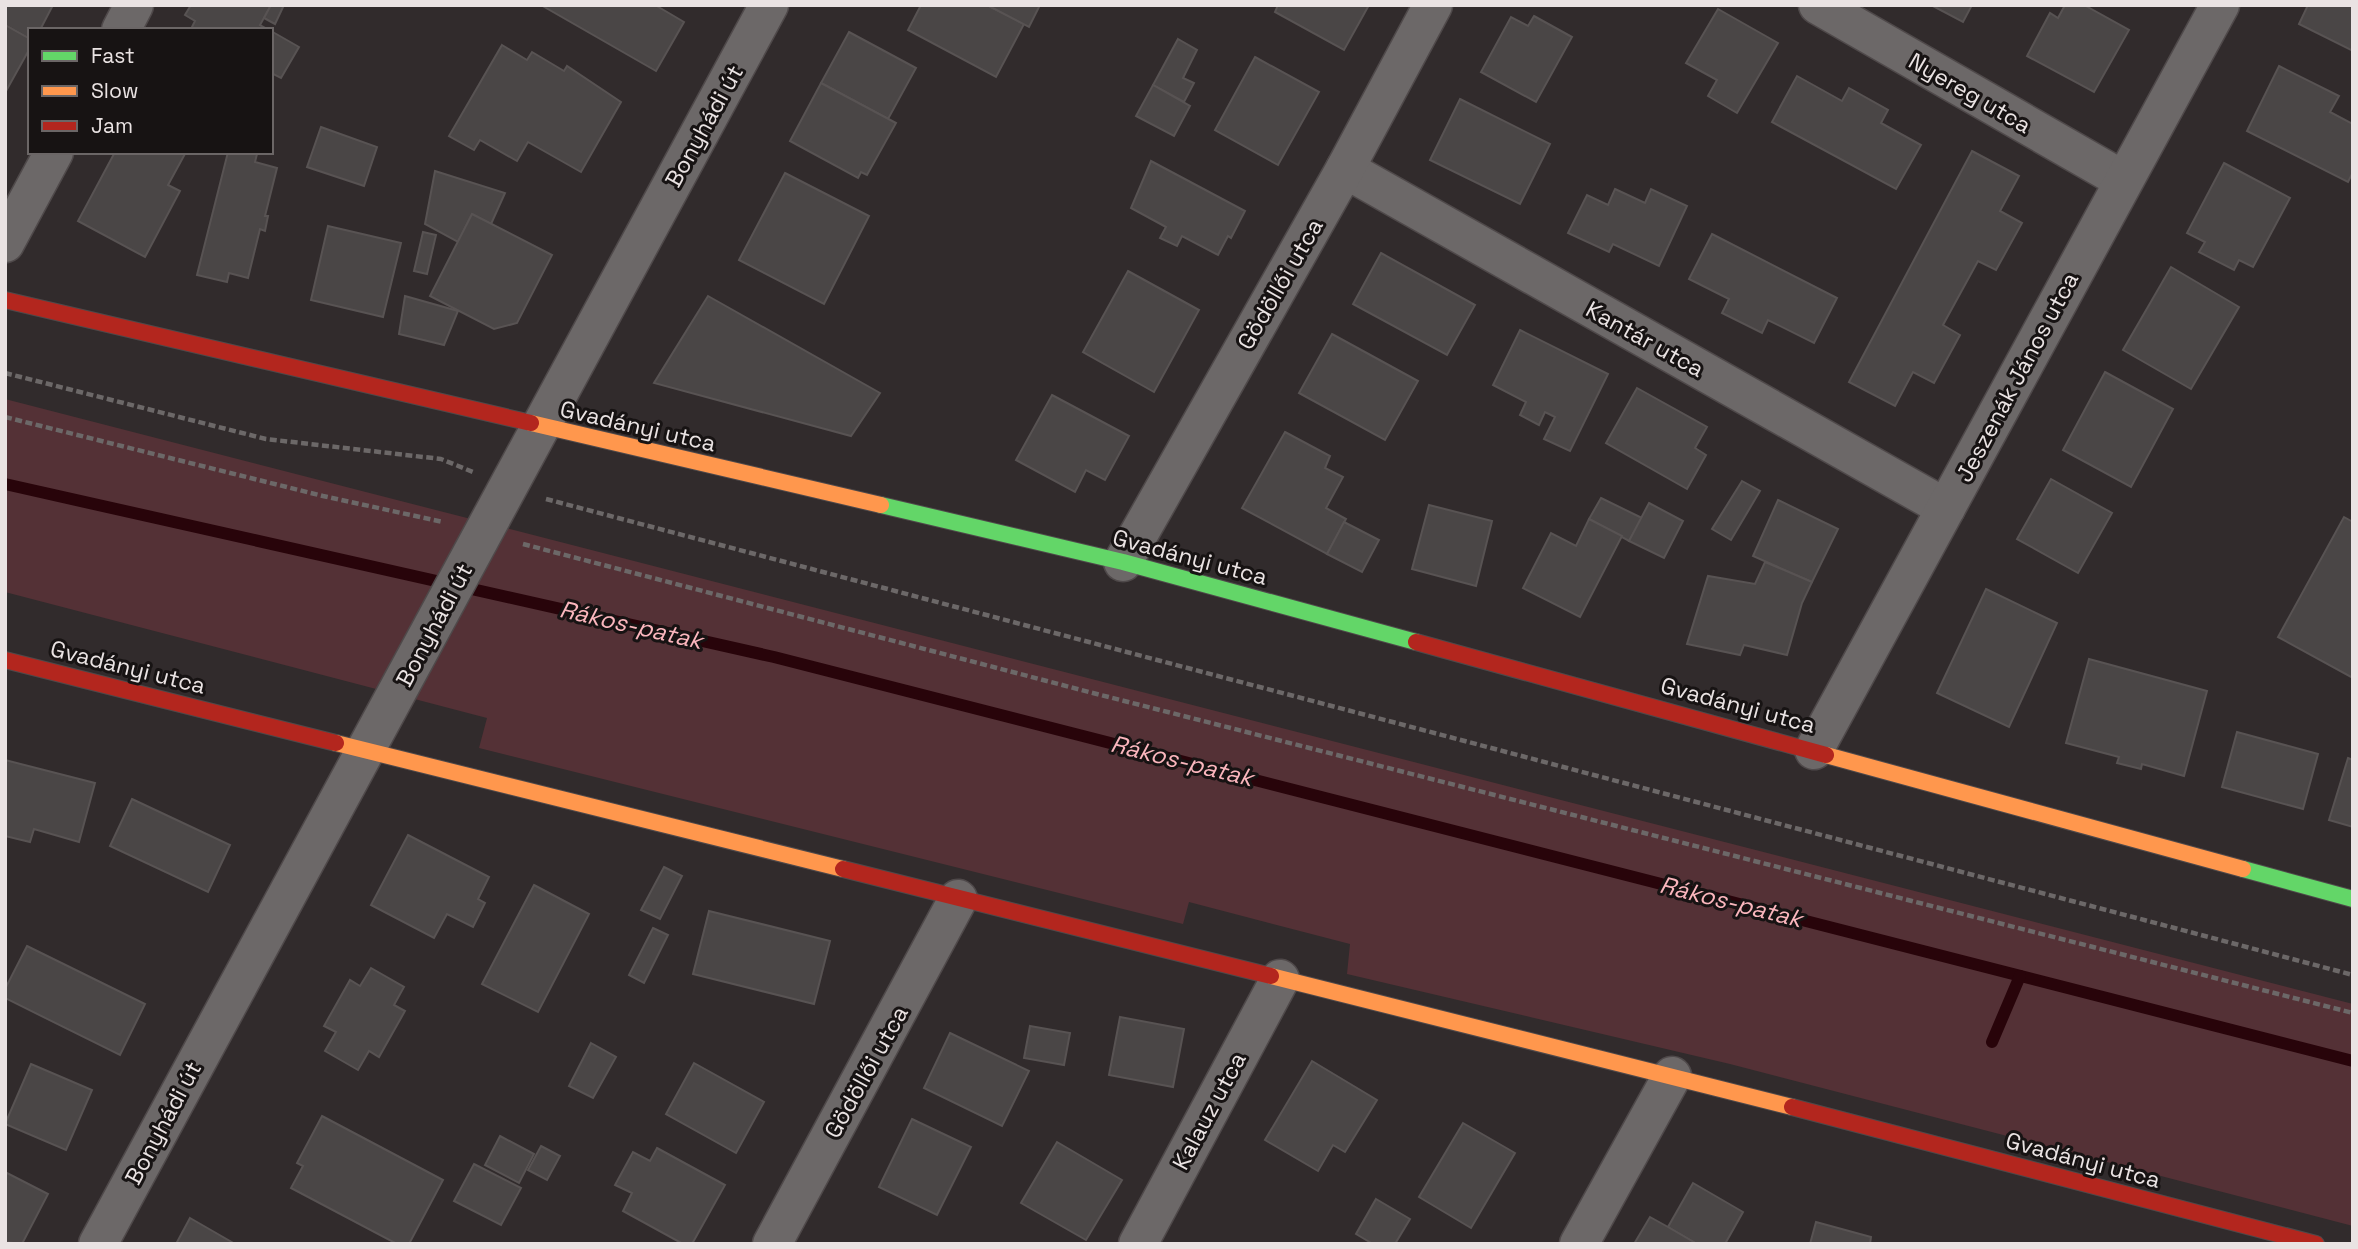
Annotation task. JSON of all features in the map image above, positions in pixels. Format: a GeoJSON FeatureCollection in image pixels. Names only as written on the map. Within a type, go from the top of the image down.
{"type":"FeatureCollection","features":[{"type":"Feature","properties":{"kind":"street"},"geometry":{"type":"LineString","coordinates":[[122,28],[134,5]]}},
{"type":"Feature","properties":{"kind":"street","name":"Bonyhádi út"},"geometry":{"type":"LineString","coordinates":[[97,1244],[363,751],[413,666],[769,5]]}},
{"type":"Feature","properties":{"kind":"street","name":"Gödöllői utca"},"geometry":{"type":"LineString","coordinates":[[1123,562],[1345,169],[1433,5]]}},
{"type":"Feature","properties":{"kind":"street","name":"Nyereg utca"},"geometry":{"type":"LineString","coordinates":[[1818,5],[2123,180]]}},
{"type":"Feature","properties":{"kind":"street","name":"Jeszenák János utca"},"geometry":{"type":"LineString","coordinates":[[1814,750],[2220,5]]}},
{"type":"Feature","properties":{"kind":"street"},"geometry":{"type":"LineString","coordinates":[[5,243],[53,154]]}},
{"type":"Feature","properties":{"kind":"street","name":"Kantár utca"},"geometry":{"type":"LineString","coordinates":[[1345,169],[1946,508]]}},
{"type":"Feature","properties":{"kind":"street","name":"Gvadányi utca"},"geometry":{"type":"LineString","coordinates":[[5,300],[1123,562],[2353,899]]}},
{"type":"Feature","properties":{"kind":"street","name":"Gvadányi utca"},"geometry":{"type":"LineString","coordinates":[[5,660],[1672,1076],[2232,1234],[2316,1244]]}},
{"type":"Feature","properties":{"kind":"street","name":"Gödöllői utca"},"geometry":{"type":"LineString","coordinates":[[772,1244],[958,899]]}},
{"type":"Feature","properties":{"kind":"street","name":"Kalauz utca"},"geometry":{"type":"LineString","coordinates":[[1138,1244],[1280,979]]}},
{"type":"Feature","properties":{"kind":"street"},"geometry":{"type":"LineString","coordinates":[[1579,1244],[1672,1076]]}},
{"type":"Feature","properties":{"kind":"path"},"geometry":{"type":"LineString","coordinates":[[5,373],[266,439],[441,459],[510,486],[594,513],[2353,975]]}},
{"type":"Feature","properties":{"kind":"path"},"geometry":{"type":"LineString","coordinates":[[5,417],[480,541],[1088,692],[2353,1013]]}},
{"type":"Feature","properties":{"kind":"shaded area"},"geometry":{"type":"Polygon","coordinates":[[[5,399],[2353,1004],[2353,1226],[1730,1064],[1347,974],[1350,944],[1189,902],[1183,924],[479,748],[487,718],[5,592],[5,399]]]}},
{"type":"Feature","properties":{"kind":"building"},"geometry":{"type":"Polygon","coordinates":[[[5,5],[53,5],[41,28],[28,28],[28,38],[5,25],[5,5]]]}},
{"type":"Feature","properties":{"kind":"building"},"geometry":{"type":"Polygon","coordinates":[[[191,5],[271,5],[260,25],[265,28],[193,28],[195,21],[185,15],[191,5]]]}},
{"type":"Feature","properties":{"kind":"building"},"geometry":{"type":"Polygon","coordinates":[[[271,5],[284,5],[275,24],[264,18],[271,5]]]}},
{"type":"Feature","properties":{"kind":"building"},"geometry":{"type":"Polygon","coordinates":[[[541,5],[655,5],[684,22],[656,71],[541,5]]]}},
{"type":"Feature","properties":{"kind":"building"},"geometry":{"type":"Polygon","coordinates":[[[921,5],[987,5],[1024,24],[996,77],[908,30],[921,5]]]}},
{"type":"Feature","properties":{"kind":"building"},"geometry":{"type":"Polygon","coordinates":[[[987,5],[1040,5],[1029,27],[987,5]]]}},
{"type":"Feature","properties":{"kind":"building"},"geometry":{"type":"Polygon","coordinates":[[[1278,5],[1369,5],[1344,50],[1275,12],[1278,5]]]}},
{"type":"Feature","properties":{"kind":"building"},"geometry":{"type":"Polygon","coordinates":[[[1931,5],[1972,5],[1963,22],[1931,5]]]}},
{"type":"Feature","properties":{"kind":"building"},"geometry":{"type":"Polygon","coordinates":[[[2065,5],[2084,5],[2129,30],[2094,92],[2027,56],[2050,13],[2058,18],[2065,5]]]}},
{"type":"Feature","properties":{"kind":"building"},"geometry":{"type":"Polygon","coordinates":[[[2308,5],[2353,5],[2353,51],[2299,24],[2308,5]]]}},
{"type":"Feature","properties":{"kind":"building"},"geometry":{"type":"Polygon","coordinates":[[[1718,9],[1778,43],[1737,113],[1708,96],[1717,80],[1686,63],[1718,9]]]}},
{"type":"Feature","properties":{"kind":"building"},"geometry":{"type":"Polygon","coordinates":[[[1534,16],[1572,37],[1536,102],[1481,72],[1511,17],[1528,26],[1534,16]]]}},
{"type":"Feature","properties":{"kind":"building"},"geometry":{"type":"Polygon","coordinates":[[[5,25],[28,38],[28,52],[5,93],[5,25]]]}},
{"type":"Feature","properties":{"kind":"building"},"geometry":{"type":"Polygon","coordinates":[[[273,32],[299,47],[281,78],[273,74],[273,32]]]}},
{"type":"Feature","properties":{"kind":"building"},"geometry":{"type":"Polygon","coordinates":[[[849,32],[916,68],[888,119],[821,83],[849,32]]]}},
{"type":"Feature","properties":{"kind":"building"},"geometry":{"type":"Polygon","coordinates":[[[1178,39],[1197,50],[1183,78],[1194,83],[1184,102],[1153,85],[1178,39]]]}},
{"type":"Feature","properties":{"kind":"building"},"geometry":{"type":"Polygon","coordinates":[[[502,45],[527,60],[532,52],[564,71],[567,66],[621,102],[581,172],[528,142],[517,161],[480,140],[474,150],[449,136],[502,45]]]}},
{"type":"Feature","properties":{"kind":"building"},"geometry":{"type":"Polygon","coordinates":[[[1255,57],[1319,92],[1278,165],[1215,130],[1255,57]]]}},
{"type":"Feature","properties":{"kind":"building"},"geometry":{"type":"Polygon","coordinates":[[[2279,66],[2339,96],[2330,112],[2353,124],[2353,172],[2348,182],[2247,131],[2279,66]]]}},
{"type":"Feature","properties":{"kind":"building"},"geometry":{"type":"Polygon","coordinates":[[[1797,76],[1842,101],[1849,88],[1888,110],[1881,123],[1921,145],[1896,189],[1772,122],[1797,76]]]}},
{"type":"Feature","properties":{"kind":"building"},"geometry":{"type":"Polygon","coordinates":[[[821,83],[896,123],[867,175],[861,172],[858,178],[790,141],[821,83]]]}},
{"type":"Feature","properties":{"kind":"building"},"geometry":{"type":"Polygon","coordinates":[[[1153,85],[1190,106],[1174,136],[1136,116],[1153,85]]]}},
{"type":"Feature","properties":{"kind":"building"},"geometry":{"type":"Polygon","coordinates":[[[1460,99],[1550,144],[1520,204],[1430,160],[1460,99]]]}},
{"type":"Feature","properties":{"kind":"building"},"geometry":{"type":"Polygon","coordinates":[[[321,127],[377,147],[364,186],[307,167],[321,127]]]}},
{"type":"Feature","properties":{"kind":"building"},"geometry":{"type":"Polygon","coordinates":[[[1972,151],[2019,176],[2000,211],[2022,223],[1996,270],[1978,261],[1943,325],[1960,335],[1934,383],[1913,372],[1895,406],[1849,382],[1972,151]]]}},
{"type":"Feature","properties":{"kind":"building"},"geometry":{"type":"Polygon","coordinates":[[[114,154],[185,154],[168,185],[180,191],[145,257],[78,221],[114,154]]]}},
{"type":"Feature","properties":{"kind":"building"},"geometry":{"type":"Polygon","coordinates":[[[227,154],[257,154],[255,162],[277,168],[265,216],[268,216],[265,231],[260,229],[248,278],[229,273],[227,282],[197,275],[227,154]]]}},
{"type":"Feature","properties":{"kind":"building"},"geometry":{"type":"Polygon","coordinates":[[[1151,161],[1245,211],[1231,238],[1228,236],[1218,255],[1182,236],[1177,246],[1160,238],[1166,227],[1131,208],[1151,161]]]}},
{"type":"Feature","properties":{"kind":"building"},"geometry":{"type":"Polygon","coordinates":[[[2224,163],[2290,198],[2253,267],[2239,260],[2234,270],[2199,252],[2205,242],[2187,233],[2224,163]]]}},
{"type":"Feature","properties":{"kind":"building"},"geometry":{"type":"Polygon","coordinates":[[[435,171],[505,193],[491,224],[472,214],[458,242],[425,224],[435,171]]]}},
{"type":"Feature","properties":{"kind":"building"},"geometry":{"type":"Polygon","coordinates":[[[785,173],[869,216],[824,304],[739,260],[785,173]]]}},
{"type":"Feature","properties":{"kind":"building"},"geometry":{"type":"Polygon","coordinates":[[[1615,189],[1645,203],[1651,189],[1687,206],[1659,266],[1613,244],[1609,252],[1568,233],[1587,195],[1608,205],[1615,189]]]}},
{"type":"Feature","properties":{"kind":"building"},"geometry":{"type":"Polygon","coordinates":[[[472,214],[552,255],[517,323],[494,329],[430,296],[472,214]]]}},
{"type":"Feature","properties":{"kind":"building"},"geometry":{"type":"Polygon","coordinates":[[[328,226],[401,243],[383,317],[311,300],[328,226]]]}},
{"type":"Feature","properties":{"kind":"building"},"geometry":{"type":"Polygon","coordinates":[[[423,232],[436,235],[427,274],[414,271],[423,232]]]}},
{"type":"Feature","properties":{"kind":"building"},"geometry":{"type":"Polygon","coordinates":[[[1712,234],[1837,298],[1814,343],[1768,320],[1762,333],[1722,313],[1729,299],[1689,279],[1712,234]]]}},
{"type":"Feature","properties":{"kind":"building"},"geometry":{"type":"Polygon","coordinates":[[[1381,253],[1475,305],[1447,355],[1353,304],[1381,253]]]}},
{"type":"Feature","properties":{"kind":"building"},"geometry":{"type":"Polygon","coordinates":[[[2171,267],[2239,307],[2191,389],[2123,350],[2171,267]]]}},
{"type":"Feature","properties":{"kind":"building"},"geometry":{"type":"Polygon","coordinates":[[[1128,271],[1199,310],[1154,392],[1083,352],[1128,271]]]}},
{"type":"Feature","properties":{"kind":"building"},"geometry":{"type":"Polygon","coordinates":[[[405,296],[458,311],[444,345],[399,334],[405,296]]]}},
{"type":"Feature","properties":{"kind":"building"},"geometry":{"type":"Polygon","coordinates":[[[708,296],[880,393],[851,436],[654,383],[708,296]]]}},
{"type":"Feature","properties":{"kind":"building"},"geometry":{"type":"Polygon","coordinates":[[[1520,330],[1608,374],[1570,451],[1544,439],[1555,417],[1545,412],[1539,425],[1520,415],[1526,402],[1493,385],[1520,330]]]}},
{"type":"Feature","properties":{"kind":"building"},"geometry":{"type":"Polygon","coordinates":[[[1332,334],[1418,381],[1385,440],[1299,393],[1332,334]]]}},
{"type":"Feature","properties":{"kind":"building"},"geometry":{"type":"Polygon","coordinates":[[[2105,372],[2173,409],[2131,487],[2063,450],[2105,372]]]}},
{"type":"Feature","properties":{"kind":"building"},"geometry":{"type":"Polygon","coordinates":[[[1637,388],[1707,427],[1695,448],[1706,455],[1687,489],[1606,443],[1637,388]]]}},
{"type":"Feature","properties":{"kind":"building"},"geometry":{"type":"Polygon","coordinates":[[[1052,395],[1129,436],[1105,480],[1086,470],[1075,492],[1016,460],[1052,395]]]}},
{"type":"Feature","properties":{"kind":"building"},"geometry":{"type":"Polygon","coordinates":[[[1285,432],[1330,456],[1325,468],[1343,477],[1326,508],[1346,519],[1327,554],[1242,508],[1285,432]]]}},
{"type":"Feature","properties":{"kind":"building"},"geometry":{"type":"Polygon","coordinates":[[[2051,479],[2112,513],[2078,573],[2017,539],[2051,479]]]}},
{"type":"Feature","properties":{"kind":"building"},"geometry":{"type":"Polygon","coordinates":[[[1742,481],[1760,491],[1731,540],[1712,529],[1742,481]]]}},
{"type":"Feature","properties":{"kind":"building"},"geometry":{"type":"Polygon","coordinates":[[[1601,498],[1642,518],[1629,541],[1589,519],[1601,498]]]}},
{"type":"Feature","properties":{"kind":"building"},"geometry":{"type":"Polygon","coordinates":[[[1778,500],[1838,529],[1812,582],[1753,556],[1778,500]]]}},
{"type":"Feature","properties":{"kind":"building"},"geometry":{"type":"Polygon","coordinates":[[[1649,503],[1683,521],[1664,558],[1629,541],[1649,503]]]}},
{"type":"Feature","properties":{"kind":"building"},"geometry":{"type":"Polygon","coordinates":[[[1429,505],[1492,521],[1476,586],[1412,569],[1429,505]]]}},
{"type":"Feature","properties":{"kind":"building"},"geometry":{"type":"Polygon","coordinates":[[[2344,517],[2353,522],[2353,678],[2278,637],[2344,517]]]}},
{"type":"Feature","properties":{"kind":"building"},"geometry":{"type":"Polygon","coordinates":[[[1589,519],[1622,536],[1580,617],[1523,588],[1551,533],[1576,546],[1589,519]]]}},
{"type":"Feature","properties":{"kind":"building"},"geometry":{"type":"Polygon","coordinates":[[[1344,522],[1379,540],[1362,572],[1327,554],[1344,522]]]}},
{"type":"Feature","properties":{"kind":"building"},"geometry":{"type":"Polygon","coordinates":[[[1765,562],[1812,582],[1802,603],[1787,655],[1744,645],[1740,655],[1687,644],[1708,576],[1755,584],[1765,562]]]}},
{"type":"Feature","properties":{"kind":"building"},"geometry":{"type":"Polygon","coordinates":[[[1986,589],[2057,623],[2009,727],[1937,693],[1986,589]]]}},
{"type":"Feature","properties":{"kind":"building"},"geometry":{"type":"Polygon","coordinates":[[[2089,659],[2207,691],[2184,776],[2142,764],[2141,769],[2117,763],[2119,757],[2066,743],[2089,659]]]}},
{"type":"Feature","properties":{"kind":"building"},"geometry":{"type":"Polygon","coordinates":[[[2237,732],[2318,754],[2303,809],[2222,787],[2237,732]]]}},
{"type":"Feature","properties":{"kind":"building"},"geometry":{"type":"Polygon","coordinates":[[[2348,758],[2353,760],[2353,827],[2329,820],[2348,758]]]}},
{"type":"Feature","properties":{"kind":"building"},"geometry":{"type":"Polygon","coordinates":[[[5,760],[95,783],[79,842],[34,829],[30,842],[5,836],[5,760]]]}},
{"type":"Feature","properties":{"kind":"building"},"geometry":{"type":"Polygon","coordinates":[[[132,799],[230,845],[208,892],[110,846],[132,799]]]}},
{"type":"Feature","properties":{"kind":"building"},"geometry":{"type":"Polygon","coordinates":[[[408,835],[489,877],[478,899],[485,903],[473,927],[447,914],[434,938],[371,905],[408,835]]]}},
{"type":"Feature","properties":{"kind":"building"},"geometry":{"type":"Polygon","coordinates":[[[664,867],[682,876],[660,919],[641,910],[664,867]]]}},
{"type":"Feature","properties":{"kind":"building"},"geometry":{"type":"Polygon","coordinates":[[[534,885],[589,914],[538,1012],[482,984],[534,885]]]}},
{"type":"Feature","properties":{"kind":"building"},"geometry":{"type":"Polygon","coordinates":[[[709,911],[830,941],[814,1004],[693,974],[709,911]]]}},
{"type":"Feature","properties":{"kind":"building"},"geometry":{"type":"Polygon","coordinates":[[[653,928],[668,935],[644,983],[629,975],[653,928]]]}},
{"type":"Feature","properties":{"kind":"building"},"geometry":{"type":"Polygon","coordinates":[[[27,946],[145,1004],[120,1055],[5,998],[5,989],[27,946]]]}},
{"type":"Feature","properties":{"kind":"building"},"geometry":{"type":"Polygon","coordinates":[[[371,968],[404,987],[394,1005],[405,1011],[379,1057],[369,1051],[358,1070],[325,1051],[336,1032],[324,1026],[350,980],[360,986],[371,968]]]}},
{"type":"Feature","properties":{"kind":"building"},"geometry":{"type":"Polygon","coordinates":[[[1120,1017],[1184,1029],[1173,1087],[1109,1075],[1120,1017]]]}},
{"type":"Feature","properties":{"kind":"building"},"geometry":{"type":"Polygon","coordinates":[[[1030,1026],[1070,1033],[1064,1065],[1024,1058],[1030,1026]]]}},
{"type":"Feature","properties":{"kind":"building"},"geometry":{"type":"Polygon","coordinates":[[[950,1033],[1029,1071],[1002,1126],[924,1088],[950,1033]]]}},
{"type":"Feature","properties":{"kind":"building"},"geometry":{"type":"Polygon","coordinates":[[[591,1043],[616,1057],[593,1098],[569,1086],[591,1043]]]}},
{"type":"Feature","properties":{"kind":"building"},"geometry":{"type":"Polygon","coordinates":[[[1312,1061],[1377,1100],[1345,1152],[1333,1145],[1318,1171],[1265,1140],[1312,1061]]]}},
{"type":"Feature","properties":{"kind":"building"},"geometry":{"type":"Polygon","coordinates":[[[694,1063],[764,1102],[736,1153],[666,1114],[694,1063]]]}},
{"type":"Feature","properties":{"kind":"building"},"geometry":{"type":"Polygon","coordinates":[[[31,1064],[92,1090],[66,1150],[5,1124],[31,1064]]]}},
{"type":"Feature","properties":{"kind":"building"},"geometry":{"type":"Polygon","coordinates":[[[322,1116],[443,1180],[409,1244],[397,1244],[291,1188],[303,1166],[297,1163],[322,1116]]]}},
{"type":"Feature","properties":{"kind":"building"},"geometry":{"type":"Polygon","coordinates":[[[912,1119],[971,1147],[937,1215],[879,1187],[912,1119]]]}},
{"type":"Feature","properties":{"kind":"building"},"geometry":{"type":"Polygon","coordinates":[[[1463,1123],[1515,1153],[1471,1228],[1419,1197],[1463,1123]]]}},
{"type":"Feature","properties":{"kind":"building"},"geometry":{"type":"Polygon","coordinates":[[[500,1136],[534,1154],[519,1183],[485,1165],[500,1136]]]}},
{"type":"Feature","properties":{"kind":"building"},"geometry":{"type":"Polygon","coordinates":[[[1057,1142],[1122,1180],[1086,1240],[1021,1203],[1057,1142]]]}},
{"type":"Feature","properties":{"kind":"building"},"geometry":{"type":"Polygon","coordinates":[[[541,1146],[560,1156],[547,1180],[528,1170],[541,1146]]]}},
{"type":"Feature","properties":{"kind":"building"},"geometry":{"type":"Polygon","coordinates":[[[657,1148],[725,1185],[692,1244],[683,1244],[623,1211],[632,1193],[615,1185],[633,1152],[650,1161],[657,1148]]]}},
{"type":"Feature","properties":{"kind":"building"},"geometry":{"type":"Polygon","coordinates":[[[474,1164],[521,1188],[501,1225],[454,1201],[474,1164]]]}},
{"type":"Feature","properties":{"kind":"building"},"geometry":{"type":"Polygon","coordinates":[[[5,1172],[48,1194],[22,1244],[5,1242],[5,1172]]]}},
{"type":"Feature","properties":{"kind":"building"},"geometry":{"type":"Polygon","coordinates":[[[1693,1183],[1743,1212],[1725,1244],[1697,1244],[1668,1227],[1693,1183]]]}},
{"type":"Feature","properties":{"kind":"building"},"geometry":{"type":"Polygon","coordinates":[[[1376,1199],[1410,1219],[1395,1244],[1373,1244],[1356,1234],[1376,1199]]]}},
{"type":"Feature","properties":{"kind":"building"},"geometry":{"type":"Polygon","coordinates":[[[1650,1217],[1668,1227],[1697,1244],[1634,1244],[1650,1217]]]}},
{"type":"Feature","properties":{"kind":"building"},"geometry":{"type":"Polygon","coordinates":[[[190,1218],[235,1244],[176,1244],[190,1218]]]}},
{"type":"Feature","properties":{"kind":"building"},"geometry":{"type":"Polygon","coordinates":[[[1816,1222],[1871,1237],[1870,1244],[1810,1244],[1816,1222]]]}},
{"type":"Feature","properties":{"kind":"waterway","name":"Rákos-patak"},"geometry":{"type":"LineString","coordinates":[[5,484],[774,657],[2353,1061]]}},
{"type":"Feature","properties":{"kind":"waterway"},"geometry":{"type":"LineString","coordinates":[[1992,1042],[2020,976]]}},
{"type":"Feature","properties":{"kind":"traffic: fast"},"geometry":{"type":"LineString","coordinates":[[881,505],[1123,562],[1416,642]]}},
{"type":"Feature","properties":{"kind":"traffic: fast"},"geometry":{"type":"LineString","coordinates":[[2243,869],[2353,899]]}},
{"type":"Feature","properties":{"kind":"traffic: slow"},"geometry":{"type":"LineString","coordinates":[[531,423],[881,505]]}},
{"type":"Feature","properties":{"kind":"traffic: slow"},"geometry":{"type":"LineString","coordinates":[[336,743],[843,869]]}},
{"type":"Feature","properties":{"kind":"traffic: slow"},"geometry":{"type":"LineString","coordinates":[[1826,755],[2243,869]]}},
{"type":"Feature","properties":{"kind":"traffic: slow"},"geometry":{"type":"LineString","coordinates":[[1271,976],[1792,1107]]}},
{"type":"Feature","properties":{"kind":"traffic: jam"},"geometry":{"type":"LineString","coordinates":[[5,300],[531,423]]}},
{"type":"Feature","properties":{"kind":"traffic: jam"},"geometry":{"type":"LineString","coordinates":[[1416,642],[1826,755]]}},
{"type":"Feature","properties":{"kind":"traffic: jam"},"geometry":{"type":"LineString","coordinates":[[5,660],[336,743]]}},
{"type":"Feature","properties":{"kind":"traffic: jam"},"geometry":{"type":"LineString","coordinates":[[843,869],[1271,976]]}},
{"type":"Feature","properties":{"kind":"traffic: jam"},"geometry":{"type":"LineString","coordinates":[[1792,1107],[2316,1244]]}}]}
